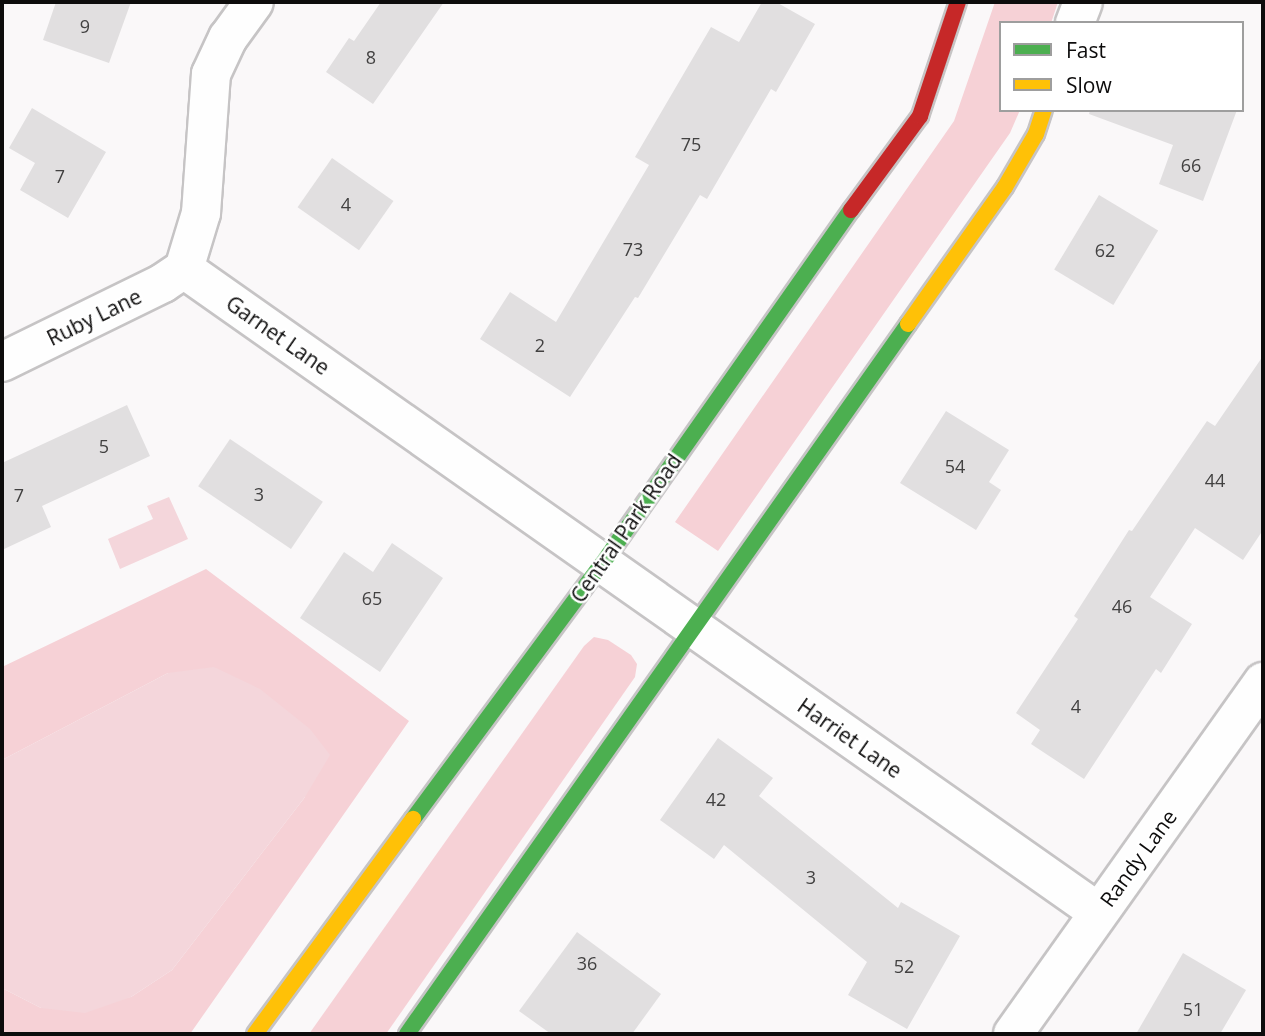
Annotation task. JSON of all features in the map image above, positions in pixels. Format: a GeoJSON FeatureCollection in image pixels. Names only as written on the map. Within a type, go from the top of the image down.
{"type":"FeatureCollection","features":[{"type":"Feature","properties":{"kind":"street"},"geometry":{"type":"LineString","coordinates":[[184,269],[201,213],[211,74],[228,38],[254,2]]}},
{"type":"Feature","properties":{"kind":"street","name":"Central Park Road"},"geometry":{"type":"LineString","coordinates":[[255,1034],[602,564],[795,285],[920,116],[958,2]]}},
{"type":"Feature","properties":{"kind":"street"},"geometry":{"type":"LineString","coordinates":[[1076,21],[1083,2]]}},
{"type":"Feature","properties":{"kind":"street"},"geometry":{"type":"LineString","coordinates":[[407,1034],[1005,187],[1036,134],[1043,112]]}},
{"type":"Feature","properties":{"kind":"street","name":"Ruby Lane"},"geometry":{"type":"LineString","coordinates":[[2,362],[163,284],[184,269]]}},
{"type":"Feature","properties":{"kind":"street","name":"Garnet Lane"},"geometry":{"type":"LineString","coordinates":[[184,269],[602,564]]}},
{"type":"Feature","properties":{"kind":"street","name":"Harriet Lane"},"geometry":{"type":"LineString","coordinates":[[602,564],[1098,912]]}},
{"type":"Feature","properties":{"kind":"street","name":"Randy Lane"},"geometry":{"type":"LineString","coordinates":[[1013,1034],[1098,912],[1138,862],[1263,682]]}},
{"type":"Feature","properties":{"kind":"shaded area"},"geometry":{"type":"Polygon","coordinates":[[[995,2],[1058,2],[1052,21],[999,21],[999,112],[1019,112],[1010,133],[718,551],[675,522],[954,121],[995,2]]]}},
{"type":"Feature","properties":{"kind":"shaded area"},"geometry":{"type":"Polygon","coordinates":[[[169,497],[188,539],[120,569],[108,539],[153,519],[147,506],[169,497]]]}},
{"type":"Feature","properties":{"kind":"shaded area"},"geometry":{"type":"Polygon","coordinates":[[[206,569],[409,721],[190,1034],[2,1034],[2,988],[41,1008],[131,997],[172,970],[305,797],[168,673],[2,760],[2,667],[206,569]]]}},
{"type":"Feature","properties":{"kind":"shaded area"},"geometry":{"type":"Polygon","coordinates":[[[594,637],[608,640],[631,655],[637,664],[635,677],[386,1034],[309,1034],[584,646],[594,637]]]}},
{"type":"Feature","properties":{"kind":"shaded area"},"geometry":{"type":"Polygon","coordinates":[[[214,667],[260,689],[310,729],[330,755],[305,797],[172,970],[131,997],[85,1013],[41,1008],[2,988],[2,760],[168,673],[214,667]]]}},
{"type":"Feature","properties":{"kind":"building"},"geometry":{"type":"Polygon","coordinates":[[[56,2],[131,2],[109,63],[43,40],[56,2]]]}},
{"type":"Feature","properties":{"kind":"building"},"geometry":{"type":"Polygon","coordinates":[[[381,2],[444,2],[373,104],[326,72],[349,38],[354,41],[381,2]]]}},
{"type":"Feature","properties":{"kind":"building"},"geometry":{"type":"Polygon","coordinates":[[[762,2],[776,2],[815,24],[776,92],[771,89],[707,199],[700,195],[638,298],[635,297],[570,397],[480,339],[510,292],[556,322],[649,165],[635,157],[711,27],[739,42],[762,2]]]}},
{"type":"Feature","properties":{"kind":"building"},"geometry":{"type":"Polygon","coordinates":[[[32,108],[106,152],[68,218],[20,190],[35,163],[9,148],[32,108]]]}},
{"type":"Feature","properties":{"kind":"building"},"geometry":{"type":"Polygon","coordinates":[[[1236,112],[1203,201],[1159,184],[1173,145],[1089,114],[1236,112]]]}},
{"type":"Feature","properties":{"kind":"building"},"geometry":{"type":"Polygon","coordinates":[[[332,158],[393,201],[359,250],[298,207],[332,158]]]}},
{"type":"Feature","properties":{"kind":"building"},"geometry":{"type":"Polygon","coordinates":[[[1099,195],[1158,231],[1113,305],[1054,270],[1099,195]]]}},
{"type":"Feature","properties":{"kind":"building"},"geometry":{"type":"Polygon","coordinates":[[[1263,356],[1263,530],[1243,560],[1195,528],[1150,597],[1192,624],[1161,673],[1156,669],[1084,779],[1031,744],[1040,730],[1016,713],[1078,619],[1074,616],[1129,530],[1132,531],[1207,421],[1215,426],[1263,356]]]}},
{"type":"Feature","properties":{"kind":"building"},"geometry":{"type":"Polygon","coordinates":[[[127,405],[150,456],[42,506],[51,527],[2,550],[2,463],[127,405]]]}},
{"type":"Feature","properties":{"kind":"building"},"geometry":{"type":"Polygon","coordinates":[[[946,411],[1009,450],[989,482],[1001,490],[976,530],[900,483],[946,411]]]}},
{"type":"Feature","properties":{"kind":"building"},"geometry":{"type":"Polygon","coordinates":[[[230,439],[323,502],[291,549],[198,486],[230,439]]]}},
{"type":"Feature","properties":{"kind":"building"},"geometry":{"type":"Polygon","coordinates":[[[392,543],[443,578],[380,672],[300,618],[344,552],[373,572],[392,543]]]}},
{"type":"Feature","properties":{"kind":"building"},"geometry":{"type":"Polygon","coordinates":[[[718,738],[773,778],[759,796],[898,908],[901,902],[960,936],[907,1029],[848,995],[867,962],[724,845],[714,859],[660,820],[718,738]]]}},
{"type":"Feature","properties":{"kind":"building"},"geometry":{"type":"Polygon","coordinates":[[[577,932],[661,994],[632,1034],[551,1034],[519,1011],[577,932]]]}},
{"type":"Feature","properties":{"kind":"building"},"geometry":{"type":"Polygon","coordinates":[[[1183,953],[1246,990],[1220,1034],[1136,1034],[1183,953]]]}},
{"type":"Feature","properties":{"kind":"traffic: fast"},"geometry":{"type":"LineString","coordinates":[[413,819],[602,564],[851,210]]}},
{"type":"Feature","properties":{"kind":"traffic: fast"},"geometry":{"type":"LineString","coordinates":[[407,1034],[908,324]]}},
{"type":"Feature","properties":{"kind":"traffic: slow"},"geometry":{"type":"LineString","coordinates":[[908,324],[1005,187],[1036,134],[1043,112]]}},
{"type":"Feature","properties":{"kind":"traffic: slow"},"geometry":{"type":"LineString","coordinates":[[255,1034],[413,819]]}},
{"type":"Feature","properties":{"kind":"traffic: jam"},"geometry":{"type":"LineString","coordinates":[[851,210],[920,116],[958,2]]}}]}
